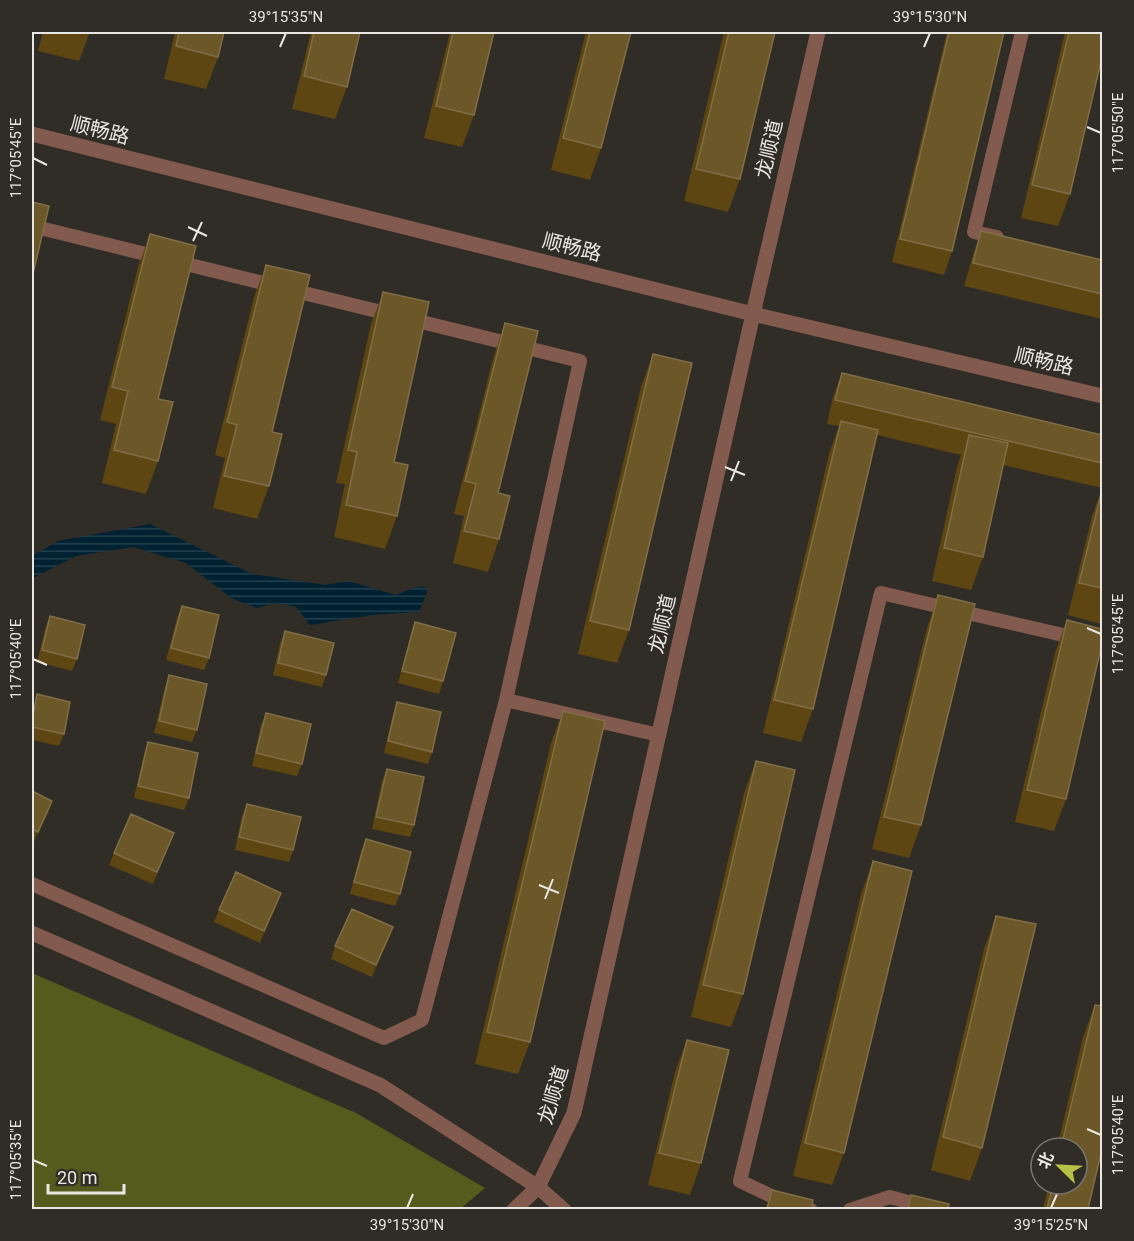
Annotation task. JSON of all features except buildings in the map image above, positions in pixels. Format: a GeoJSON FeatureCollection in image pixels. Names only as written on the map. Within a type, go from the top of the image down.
{"type":"FeatureCollection","features":[{"type":"Feature","properties":{"kind":"street","name":"龙顺道"},"geometry":{"type":"LineString","coordinates":[[514,1209],[538,1187],[574,1113],[818,32]]}},
{"type":"Feature","properties":{"kind":"street","name":"顺畅路"},"geometry":{"type":"LineString","coordinates":[[32,134],[753,314],[1102,396]]}},
{"type":"Feature","properties":{"kind":"street"},"geometry":{"type":"LineString","coordinates":[[32,933],[380,1085],[538,1187],[564,1209]]}},
{"type":"Feature","properties":{"kind":"lane"},"geometry":{"type":"LineString","coordinates":[[1009,240],[974,232],[1022,32]]}},
{"type":"Feature","properties":{"kind":"lane"},"geometry":{"type":"LineString","coordinates":[[32,226],[580,361],[506,700],[422,1020],[384,1038],[32,884]]}},
{"type":"Feature","properties":{"kind":"lane"},"geometry":{"type":"LineString","coordinates":[[810,1209],[788,1204],[740,1181],[881,593],[1102,644]]}},
{"type":"Feature","properties":{"kind":"lane"},"geometry":{"type":"LineString","coordinates":[[506,700],[659,735]]}},
{"type":"Feature","properties":{"kind":"lane"},"geometry":{"type":"LineString","coordinates":[[850,1209],[890,1197],[919,1205],[924,1209]]}},
{"type":"Feature","properties":{"kind":"green space"},"geometry":{"type":"Polygon","coordinates":[[[32,973],[356,1113],[485,1188],[459,1210],[32,1209],[32,973]]]}},
{"type":"Feature","properties":{"kind":"water"},"geometry":{"type":"Polygon","coordinates":[[[150,524],[252,574],[325,585],[348,581],[396,595],[425,586],[427,592],[419,612],[372,615],[310,625],[296,607],[276,603],[257,608],[231,598],[186,563],[133,547],[76,556],[32,577],[32,556],[58,541],[150,524]]]}}]}
